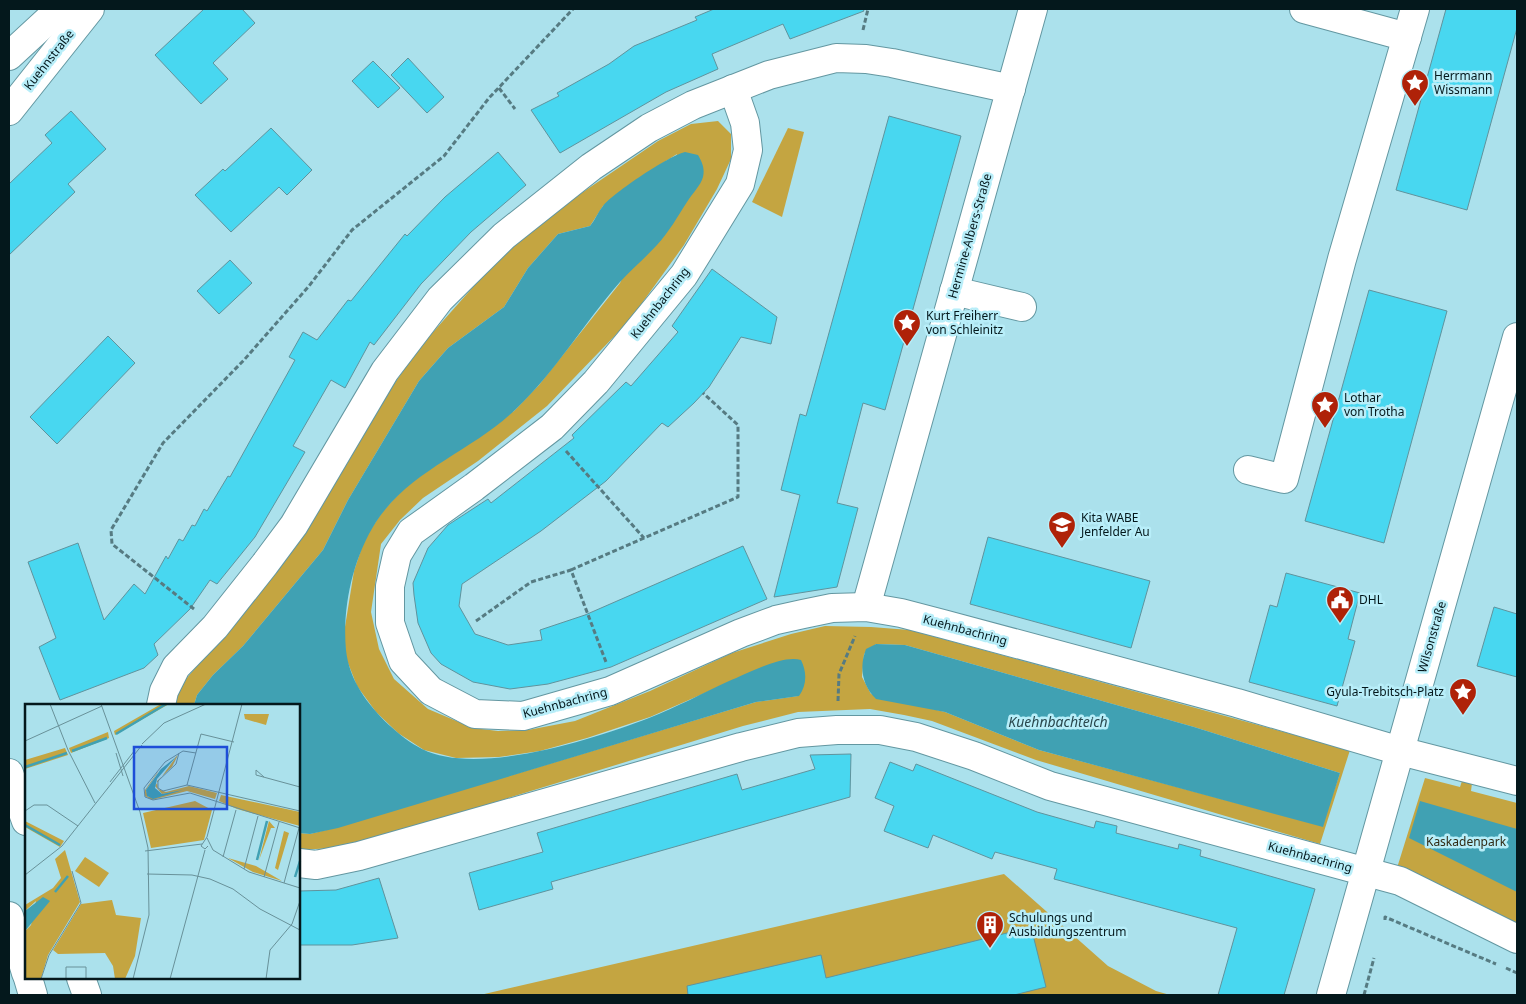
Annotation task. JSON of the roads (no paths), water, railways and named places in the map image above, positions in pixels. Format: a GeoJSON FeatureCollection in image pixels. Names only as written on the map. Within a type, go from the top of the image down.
{"type":"FeatureCollection","features":[{"type":"Feature","properties":{"kind":"street","name":"Kuehnstraße"},"geometry":{"type":"LineString","coordinates":[[9,56],[60,9]]}},
{"type":"Feature","properties":{"kind":"street","name":"Kuehnstraße"},"geometry":{"type":"LineString","coordinates":[[9,110],[90,9]]}},
{"type":"Feature","properties":{"kind":"street","name":"Hermine-Albers-Straße"},"geometry":{"type":"LineString","coordinates":[[866,607],[1034,9]]}},
{"type":"Feature","properties":{"kind":"street"},"geometry":{"type":"LineString","coordinates":[[1304,9],[1406,37]]}},
{"type":"Feature","properties":{"kind":"street"},"geometry":{"type":"LineString","coordinates":[[1248,470],[1284,479],[1342,259],[1415,9]]}},
{"type":"Feature","properties":{"kind":"street"},"geometry":{"type":"LineString","coordinates":[[161,704],[164,690],[176,667],[216,627],[294,525],[385,371],[440,300],[469,269],[549,199],[608,156],[649,128],[693,105],[777,73],[836,58],[883,62],[1011,89]]}},
{"type":"Feature","properties":{"kind":"street","name":"Kuehnbachring"},"geometry":{"type":"LineString","coordinates":[[733,89],[745,123],[748,150],[740,184],[684,275],[596,382],[548,430],[474,487],[411,532],[397,554],[390,586],[390,623],[403,661],[431,690],[475,714],[523,716],[616,688],[741,633],[776,620],[832,608],[866,607],[901,613],[943,624],[1237,704],[1400,751]]}},
{"type":"Feature","properties":{"kind":"street"},"geometry":{"type":"LineString","coordinates":[[954,291],[1022,308]]}},
{"type":"Feature","properties":{"kind":"street","name":"Wilsonstraße"},"geometry":{"type":"LineString","coordinates":[[1331,995],[1517,336]]}},
{"type":"Feature","properties":{"kind":"street","name":"Kuehnbachring"},"geometry":{"type":"LineString","coordinates":[[300,863],[316,865],[359,856],[741,747],[798,733],[837,730],[880,730],[916,737],[974,756],[1050,786],[1365,873]]}},
{"type":"Feature","properties":{"kind":"street"},"geometry":{"type":"LineString","coordinates":[[1400,751],[1517,781]]}},
{"type":"Feature","properties":{"kind":"street"},"geometry":{"type":"LineString","coordinates":[[15,784],[25,818]]}},
{"type":"Feature","properties":{"kind":"street"},"geometry":{"type":"LineString","coordinates":[[1365,873],[1400,881],[1517,939]]}},
{"type":"Feature","properties":{"kind":"street"},"geometry":{"type":"LineString","coordinates":[[9,916],[25,970]]}},
{"type":"Feature","properties":{"kind":"street"},"geometry":{"type":"LineString","coordinates":[[28,979],[33,995]]}},
{"type":"Feature","properties":{"kind":"street"},"geometry":{"type":"LineString","coordinates":[[81,979],[87,995]]}},
{"type":"Feature","properties":{"kind":"water"},"geometry":{"type":"Polygon","coordinates":[[[685,152],[698,155],[703,165],[703,177],[661,240],[620,282],[544,379],[516,409],[481,437],[406,488],[376,522],[361,551],[351,583],[345,634],[348,661],[355,682],[367,700],[381,717],[401,735],[422,749],[445,757],[473,759],[536,752],[598,736],[649,718],[775,662],[793,659],[801,660],[805,678],[802,692],[799,696],[756,702],[338,828],[310,834],[300,833],[300,704],[194,704],[197,695],[213,675],[243,646],[323,550],[348,500],[419,381],[448,348],[504,307],[528,268],[558,234],[590,226],[609,200],[655,167],[685,152]]]}},
{"type":"Feature","properties":{"kind":"water","name":"Kuehnbachteich"},"geometry":{"type":"Polygon","coordinates":[[[876,644],[905,645],[1194,727],[1340,773],[1323,827],[1039,750],[945,712],[876,699],[865,682],[862,669],[866,649],[876,644]]]}},
{"type":"Feature","properties":{"kind":"water"},"geometry":{"type":"Polygon","coordinates":[[[1420,801],[1517,829],[1517,892],[1409,838],[1420,801]]]}},
{"type":"Feature","properties":{"kind":"place","name":"Herrmann Wissmann"},"geometry":{"type":"Point","coordinates":[1415,107]}},
{"type":"Feature","properties":{"kind":"place","name":"Kurt Freiherr von Schleinitz"},"geometry":{"type":"Point","coordinates":[907,347]}},
{"type":"Feature","properties":{"kind":"place","name":"Lothar von Trotha"},"geometry":{"type":"Point","coordinates":[1325,429]}},
{"type":"Feature","properties":{"kind":"place","name":"Kita WABE Jenfelder Au"},"geometry":{"type":"Point","coordinates":[1062,549]}},
{"type":"Feature","properties":{"kind":"place","name":"DHL"},"geometry":{"type":"Point","coordinates":[1340,624]}},
{"type":"Feature","properties":{"kind":"place","name":"Gyula-Trebitsch-Platz"},"geometry":{"type":"Point","coordinates":[1463,716]}},
{"type":"Feature","properties":{"kind":"place","name":"Schulungs und Ausbildungszentrum"},"geometry":{"type":"Point","coordinates":[990,949]}},
{"type":"Feature","properties":{"kind":"park label","name":"Kaskadenpark"},"geometry":{"type":"Point","coordinates":[1466,842]}}]}
